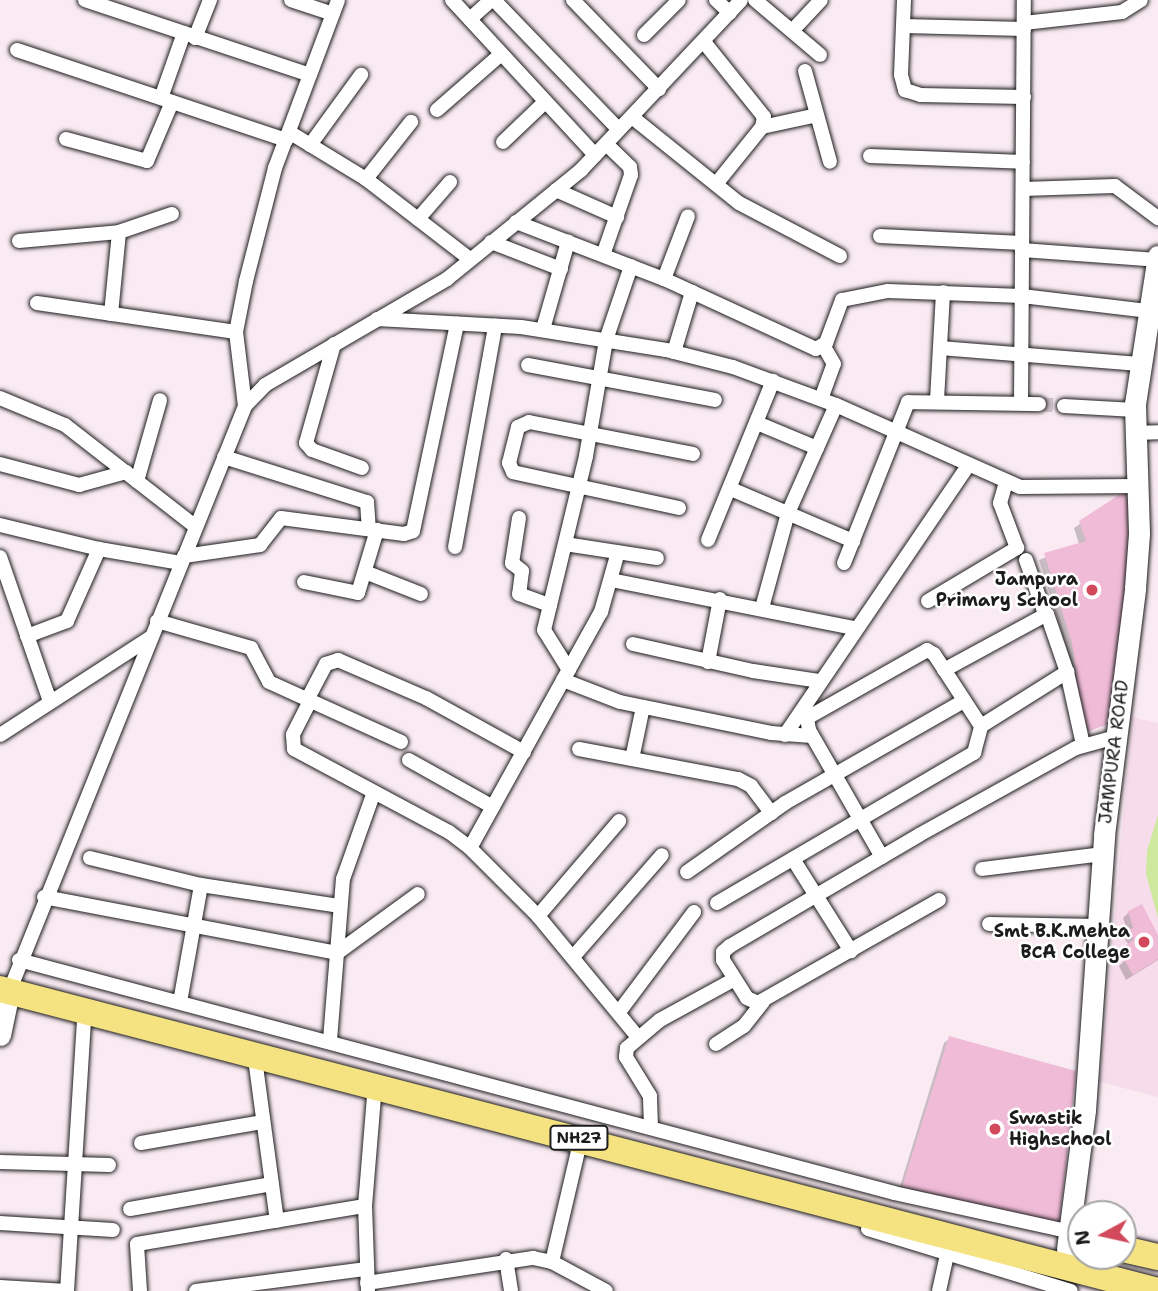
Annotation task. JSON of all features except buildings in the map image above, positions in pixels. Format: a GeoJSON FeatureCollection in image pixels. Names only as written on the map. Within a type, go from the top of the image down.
{"type":"FeatureCollection","features":[{"type":"Feature","properties":{"kind":"highway","name":"NH27"},"geometry":{"type":"LineString","coordinates":[[8,982],[1067,1259]]}},
{"type":"Feature","properties":{"kind":"highway"},"geometry":{"type":"LineString","coordinates":[[1137,1252],[1158,1257]]}},
{"type":"Feature","properties":{"kind":"highway","name":"NH27"},"geometry":{"type":"LineString","coordinates":[[1137,1269],[1158,1272]]}},
{"type":"Feature","properties":{"kind":"highway"},"geometry":{"type":"LineString","coordinates":[[1089,1270],[1119,1291]]}},
{"type":"Feature","properties":{"kind":"highway","name":"NH27"},"geometry":{"type":"LineString","coordinates":[[1101,1270],[1158,1291]]}},
{"type":"Feature","properties":{"kind":"street"},"geometry":{"type":"LineString","coordinates":[[66,139],[147,161],[189,36],[210,0]]}},
{"type":"Feature","properties":{"kind":"street"},"geometry":{"type":"LineString","coordinates":[[245,406],[236,332],[255,243],[287,136],[336,7],[291,0]]}},
{"type":"Feature","properties":{"kind":"street"},"geometry":{"type":"LineString","coordinates":[[452,0],[544,103],[595,155]]}},
{"type":"Feature","properties":{"kind":"street"},"geometry":{"type":"LineString","coordinates":[[470,19],[493,0],[619,130]]}},
{"type":"Feature","properties":{"kind":"street"},"geometry":{"type":"LineString","coordinates":[[573,0],[659,89]]}},
{"type":"Feature","properties":{"kind":"street"},"geometry":{"type":"LineString","coordinates":[[644,35],[679,0]]}},
{"type":"Feature","properties":{"kind":"street"},"geometry":{"type":"LineString","coordinates":[[716,0],[730,13]]}},
{"type":"Feature","properties":{"kind":"street"},"geometry":{"type":"LineString","coordinates":[[0,1035],[8,982],[245,406],[265,385],[447,279],[556,190],[606,144],[741,0]]}},
{"type":"Feature","properties":{"kind":"street"},"geometry":{"type":"LineString","coordinates":[[755,0],[820,55]]}},
{"type":"Feature","properties":{"kind":"street"},"geometry":{"type":"LineString","coordinates":[[792,31],[821,0]]}},
{"type":"Feature","properties":{"kind":"street"},"geometry":{"type":"LineString","coordinates":[[904,0],[901,75],[909,92],[1024,97]]}},
{"type":"Feature","properties":{"kind":"street"},"geometry":{"type":"LineString","coordinates":[[1021,403],[1024,0]]}},
{"type":"Feature","properties":{"kind":"street"},"geometry":{"type":"LineString","coordinates":[[903,26],[1024,26],[1111,7],[1130,9],[1141,0]]}},
{"type":"Feature","properties":{"kind":"street"},"geometry":{"type":"LineString","coordinates":[[93,1],[189,36],[310,75]]}},
{"type":"Feature","properties":{"kind":"street"},"geometry":{"type":"LineString","coordinates":[[704,42],[762,111],[762,127]]}},
{"type":"Feature","properties":{"kind":"street"},"geometry":{"type":"LineString","coordinates":[[17,50],[310,145],[366,179],[470,259]]}},
{"type":"Feature","properties":{"kind":"street"},"geometry":{"type":"LineString","coordinates":[[437,110],[500,55]]}},
{"type":"Feature","properties":{"kind":"street"},"geometry":{"type":"LineString","coordinates":[[805,71],[830,162]]}},
{"type":"Feature","properties":{"kind":"street"},"geometry":{"type":"LineString","coordinates":[[310,145],[361,75]]}},
{"type":"Feature","properties":{"kind":"street"},"geometry":{"type":"LineString","coordinates":[[503,142],[544,103]]}},
{"type":"Feature","properties":{"kind":"street"},"geometry":{"type":"LineString","coordinates":[[716,184],[762,127],[817,115]]}},
{"type":"Feature","properties":{"kind":"street"},"geometry":{"type":"LineString","coordinates":[[632,117],[716,184],[769,221],[840,256]]}},
{"type":"Feature","properties":{"kind":"street"},"geometry":{"type":"LineString","coordinates":[[366,179],[411,122]]}},
{"type":"Feature","properties":{"kind":"street"},"geometry":{"type":"LineString","coordinates":[[603,256],[631,171],[606,144]]}},
{"type":"Feature","properties":{"kind":"street"},"geometry":{"type":"LineString","coordinates":[[870,156],[1023,162]]}},
{"type":"Feature","properties":{"kind":"street"},"geometry":{"type":"LineString","coordinates":[[418,219],[450,182]]}},
{"type":"Feature","properties":{"kind":"street"},"geometry":{"type":"LineString","coordinates":[[1023,189],[1115,186],[1158,218]]}},
{"type":"Feature","properties":{"kind":"street"},"geometry":{"type":"LineString","coordinates":[[556,190],[617,216]]}},
{"type":"Feature","properties":{"kind":"street"},"geometry":{"type":"LineString","coordinates":[[19,241],[119,232],[172,214]]}},
{"type":"Feature","properties":{"kind":"street"},"geometry":{"type":"LineString","coordinates":[[664,279],[688,216]]}},
{"type":"Feature","properties":{"kind":"street"},"geometry":{"type":"LineString","coordinates":[[516,222],[664,279],[810,347],[824,347]]}},
{"type":"Feature","properties":{"kind":"street"},"geometry":{"type":"LineString","coordinates":[[111,314],[119,232]]}},
{"type":"Feature","properties":{"kind":"street"},"geometry":{"type":"LineString","coordinates":[[880,236],[1158,258]]}},
{"type":"Feature","properties":{"kind":"street"},"geometry":{"type":"LineString","coordinates":[[491,242],[561,269]]}},
{"type":"Feature","properties":{"kind":"street"},"geometry":{"type":"LineString","coordinates":[[543,329],[568,242]]}},
{"type":"Feature","properties":{"kind":"street","name":"JAMPURA ROAD"},"geometry":{"type":"LineString","coordinates":[[1080,1200],[1102,854],[1135,588],[1135,410],[1139,364],[1158,258]]}},
{"type":"Feature","properties":{"kind":"street"},"geometry":{"type":"LineString","coordinates":[[631,266],[607,340],[579,487],[545,635],[566,675],[601,697],[785,736],[812,736]]}},
{"type":"Feature","properties":{"kind":"street"},"geometry":{"type":"LineString","coordinates":[[821,399],[834,364],[824,347],[839,304],[848,297],[902,290],[1152,299]]}},
{"type":"Feature","properties":{"kind":"street"},"geometry":{"type":"LineString","coordinates":[[674,352],[692,292]]}},
{"type":"Feature","properties":{"kind":"street"},"geometry":{"type":"LineString","coordinates":[[937,400],[943,292]]}},
{"type":"Feature","properties":{"kind":"street"},"geometry":{"type":"LineString","coordinates":[[37,303],[236,332]]}},
{"type":"Feature","properties":{"kind":"street"},"geometry":{"type":"LineString","coordinates":[[376,319],[543,329],[674,352],[774,381],[821,399],[1006,482],[1046,490],[1136,486]]}},
{"type":"Feature","properties":{"kind":"street"},"geometry":{"type":"LineString","coordinates":[[0,525],[99,550],[182,560],[260,545],[281,518],[409,533],[418,520],[457,324]]}},
{"type":"Feature","properties":{"kind":"street"},"geometry":{"type":"LineString","coordinates":[[455,547],[495,326]]}},
{"type":"Feature","properties":{"kind":"street"},"geometry":{"type":"LineString","coordinates":[[334,344],[306,443],[312,450],[362,468]]}},
{"type":"Feature","properties":{"kind":"street"},"geometry":{"type":"LineString","coordinates":[[940,348],[1022,352],[1139,364]]}},
{"type":"Feature","properties":{"kind":"street"},"geometry":{"type":"LineString","coordinates":[[528,365],[715,400]]}},
{"type":"Feature","properties":{"kind":"street"},"geometry":{"type":"LineString","coordinates":[[708,540],[774,381]]}},
{"type":"Feature","properties":{"kind":"street"},"geometry":{"type":"LineString","coordinates":[[0,398],[65,425],[196,527]]}},
{"type":"Feature","properties":{"kind":"street"},"geometry":{"type":"LineString","coordinates":[[131,476],[160,400]]}},
{"type":"Feature","properties":{"kind":"street"},"geometry":{"type":"LineString","coordinates":[[844,563],[908,402],[937,400],[1039,404]]}},
{"type":"Feature","properties":{"kind":"street"},"geometry":{"type":"LineString","coordinates":[[762,608],[788,513],[836,405]]}},
{"type":"Feature","properties":{"kind":"street"},"geometry":{"type":"LineString","coordinates":[[1064,406],[1135,410]]}},
{"type":"Feature","properties":{"kind":"street"},"geometry":{"type":"LineString","coordinates":[[679,509],[513,472],[509,463],[522,422],[693,454]]}},
{"type":"Feature","properties":{"kind":"street"},"geometry":{"type":"LineString","coordinates":[[757,423],[817,448]]}},
{"type":"Feature","properties":{"kind":"street"},"geometry":{"type":"LineString","coordinates":[[1135,433],[1158,432]]}},
{"type":"Feature","properties":{"kind":"street"},"geometry":{"type":"LineString","coordinates":[[223,457],[367,502],[371,507],[373,530],[365,572],[355,594],[304,582]]}},
{"type":"Feature","properties":{"kind":"street"},"geometry":{"type":"LineString","coordinates":[[0,464],[79,485],[131,476]]}},
{"type":"Feature","properties":{"kind":"street"},"geometry":{"type":"LineString","coordinates":[[785,736],[854,628],[968,466]]}},
{"type":"Feature","properties":{"kind":"street"},"geometry":{"type":"LineString","coordinates":[[928,601],[1017,548],[1000,503],[1006,482]]}},
{"type":"Feature","properties":{"kind":"street"},"geometry":{"type":"LineString","coordinates":[[731,489],[853,541]]}},
{"type":"Feature","properties":{"kind":"street"},"geometry":{"type":"LineString","coordinates":[[519,518],[512,563],[522,569],[519,594],[550,605]]}},
{"type":"Feature","properties":{"kind":"street"},"geometry":{"type":"LineString","coordinates":[[565,544],[657,558]]}},
{"type":"Feature","properties":{"kind":"street"},"geometry":{"type":"LineString","coordinates":[[27,636],[67,621],[99,550]]}},
{"type":"Feature","properties":{"kind":"street"},"geometry":{"type":"LineString","coordinates":[[470,848],[601,612],[618,552]]}},
{"type":"Feature","properties":{"kind":"street"},"geometry":{"type":"LineString","coordinates":[[0,557],[50,701]]}},
{"type":"Feature","properties":{"kind":"street"},"geometry":{"type":"LineString","coordinates":[[1026,560],[1045,614],[1054,622],[1083,745]]}},
{"type":"Feature","properties":{"kind":"street"},"geometry":{"type":"LineString","coordinates":[[365,572],[421,594]]}},
{"type":"Feature","properties":{"kind":"street"},"geometry":{"type":"LineString","coordinates":[[611,580],[720,599],[854,628]]}},
{"type":"Feature","properties":{"kind":"street"},"geometry":{"type":"LineString","coordinates":[[708,662],[720,599]]}},
{"type":"Feature","properties":{"kind":"street"},"geometry":{"type":"LineString","coordinates":[[944,670],[1045,614]]}},
{"type":"Feature","properties":{"kind":"street"},"geometry":{"type":"LineString","coordinates":[[157,621],[255,650],[264,678],[401,742]]}},
{"type":"Feature","properties":{"kind":"street"},"geometry":{"type":"LineString","coordinates":[[0,735],[150,638]]}},
{"type":"Feature","properties":{"kind":"street"},"geometry":{"type":"LineString","coordinates":[[634,644],[708,662],[820,681]]}},
{"type":"Feature","properties":{"kind":"street"},"geometry":{"type":"LineString","coordinates":[[882,857],[838,775],[806,725],[811,715],[914,654],[931,651],[981,726]]}},
{"type":"Feature","properties":{"kind":"street"},"geometry":{"type":"LineString","coordinates":[[524,752],[426,698],[338,660],[327,664],[293,735],[294,749],[470,848],[538,916],[637,1036]]}},
{"type":"Feature","properties":{"kind":"street"},"geometry":{"type":"LineString","coordinates":[[717,903],[974,753],[981,726],[1067,672]]}},
{"type":"Feature","properties":{"kind":"street"},"geometry":{"type":"LineString","coordinates":[[687,872],[771,813],[964,701]]}},
{"type":"Feature","properties":{"kind":"street"},"geometry":{"type":"LineString","coordinates":[[632,759],[643,707]]}},
{"type":"Feature","properties":{"kind":"street"},"geometry":{"type":"LineString","coordinates":[[763,1002],[751,1002],[723,960],[726,949],[882,857],[1083,745],[1116,737]]}},
{"type":"Feature","properties":{"kind":"street"},"geometry":{"type":"LineString","coordinates":[[579,749],[738,779],[751,786],[771,813]]}},
{"type":"Feature","properties":{"kind":"street"},"geometry":{"type":"LineString","coordinates":[[409,761],[493,807]]}},
{"type":"Feature","properties":{"kind":"street"},"geometry":{"type":"LineString","coordinates":[[330,1041],[340,906],[351,851],[374,792]]}},
{"type":"Feature","properties":{"kind":"street"},"geometry":{"type":"LineString","coordinates":[[538,916],[619,821]]}},
{"type":"Feature","properties":{"kind":"street"},"geometry":{"type":"LineString","coordinates":[[982,869],[1102,854]]}},
{"type":"Feature","properties":{"kind":"street"},"geometry":{"type":"LineString","coordinates":[[573,957],[662,855]]}},
{"type":"Feature","properties":{"kind":"street"},"geometry":{"type":"LineString","coordinates":[[90,858],[201,885],[340,906]]}},
{"type":"Feature","properties":{"kind":"street"},"geometry":{"type":"LineString","coordinates":[[793,859],[850,951]]}},
{"type":"Feature","properties":{"kind":"street"},"geometry":{"type":"LineString","coordinates":[[180,1002],[201,885]]}},
{"type":"Feature","properties":{"kind":"street"},"geometry":{"type":"LineString","coordinates":[[44,897],[337,953],[418,894]]}},
{"type":"Feature","properties":{"kind":"street"},"geometry":{"type":"LineString","coordinates":[[716,1044],[744,1026],[763,1002],[939,900]]}},
{"type":"Feature","properties":{"kind":"street"},"geometry":{"type":"LineString","coordinates":[[619,1012],[694,912]]}},
{"type":"Feature","properties":{"kind":"street"},"geometry":{"type":"LineString","coordinates":[[989,923],[1098,926]]}},
{"type":"Feature","properties":{"kind":"street"},"geometry":{"type":"LineString","coordinates":[[651,1127],[650,1096],[625,1053],[637,1036],[735,979]]}},
{"type":"Feature","properties":{"kind":"street"},"geometry":{"type":"LineString","coordinates":[[8,982],[180,1002],[330,1041],[894,1193],[1067,1258]]}},
{"type":"Feature","properties":{"kind":"street"},"geometry":{"type":"LineString","coordinates":[[8,982],[84,1023],[374,1096],[948,1250],[1067,1260]]}},
{"type":"Feature","properties":{"kind":"street"},"geometry":{"type":"LineString","coordinates":[[0,1287],[66,1291],[73,1230],[84,1023]]}},
{"type":"Feature","properties":{"kind":"street"},"geometry":{"type":"LineString","coordinates":[[256,1066],[277,1221]]}},
{"type":"Feature","properties":{"kind":"street"},"geometry":{"type":"LineString","coordinates":[[367,1281],[365,1206],[374,1096]]}},
{"type":"Feature","properties":{"kind":"street"},"geometry":{"type":"LineString","coordinates":[[141,1143],[263,1122]]}},
{"type":"Feature","properties":{"kind":"street"},"geometry":{"type":"LineString","coordinates":[[552,1262],[578,1151]]}},
{"type":"Feature","properties":{"kind":"street"},"geometry":{"type":"LineString","coordinates":[[0,1162],[109,1165]]}},
{"type":"Feature","properties":{"kind":"street"},"geometry":{"type":"LineString","coordinates":[[130,1209],[272,1184]]}},
{"type":"Feature","properties":{"kind":"street"},"geometry":{"type":"LineString","coordinates":[[140,1291],[137,1244],[365,1206]]}},
{"type":"Feature","properties":{"kind":"street"},"geometry":{"type":"LineString","coordinates":[[0,1223],[73,1230],[113,1230]]}},
{"type":"Feature","properties":{"kind":"street"},"geometry":{"type":"LineString","coordinates":[[1137,1242],[1158,1246]]}},
{"type":"Feature","properties":{"kind":"street"},"geometry":{"type":"LineString","coordinates":[[939,1291],[948,1250]]}},
{"type":"Feature","properties":{"kind":"street"},"geometry":{"type":"LineString","coordinates":[[506,1259],[511,1291]]}},
{"type":"Feature","properties":{"kind":"street"},"geometry":{"type":"LineString","coordinates":[[196,1291],[367,1281],[506,1259],[552,1262],[606,1291]]}},
{"type":"Feature","properties":{"kind":"shaded area"},"geometry":{"type":"Polygon","coordinates":[[[1132,717],[1158,723],[1158,1097],[1100,1082],[1132,717]]]}},
{"type":"Feature","properties":{"kind":"green space"},"geometry":{"type":"Polygon","coordinates":[[[1158,815],[1158,918],[1146,874],[1147,851],[1158,815]]]}},
{"type":"Feature","properties":{"kind":"tunnel"},"geometry":{"type":"LineString","coordinates":[[1039,404],[1064,406]]}},
{"type":"Feature","properties":{"kind":"place","name":"Jampura Primary School"},"geometry":{"type":"Point","coordinates":[1092,590]}},
{"type":"Feature","properties":{"kind":"place","name":"Smt B.K.Mehta BCA College"},"geometry":{"type":"Point","coordinates":[1144,942]}},
{"type":"Feature","properties":{"kind":"place","name":"Swastik Highschool"},"geometry":{"type":"Point","coordinates":[995,1129]}}]}
